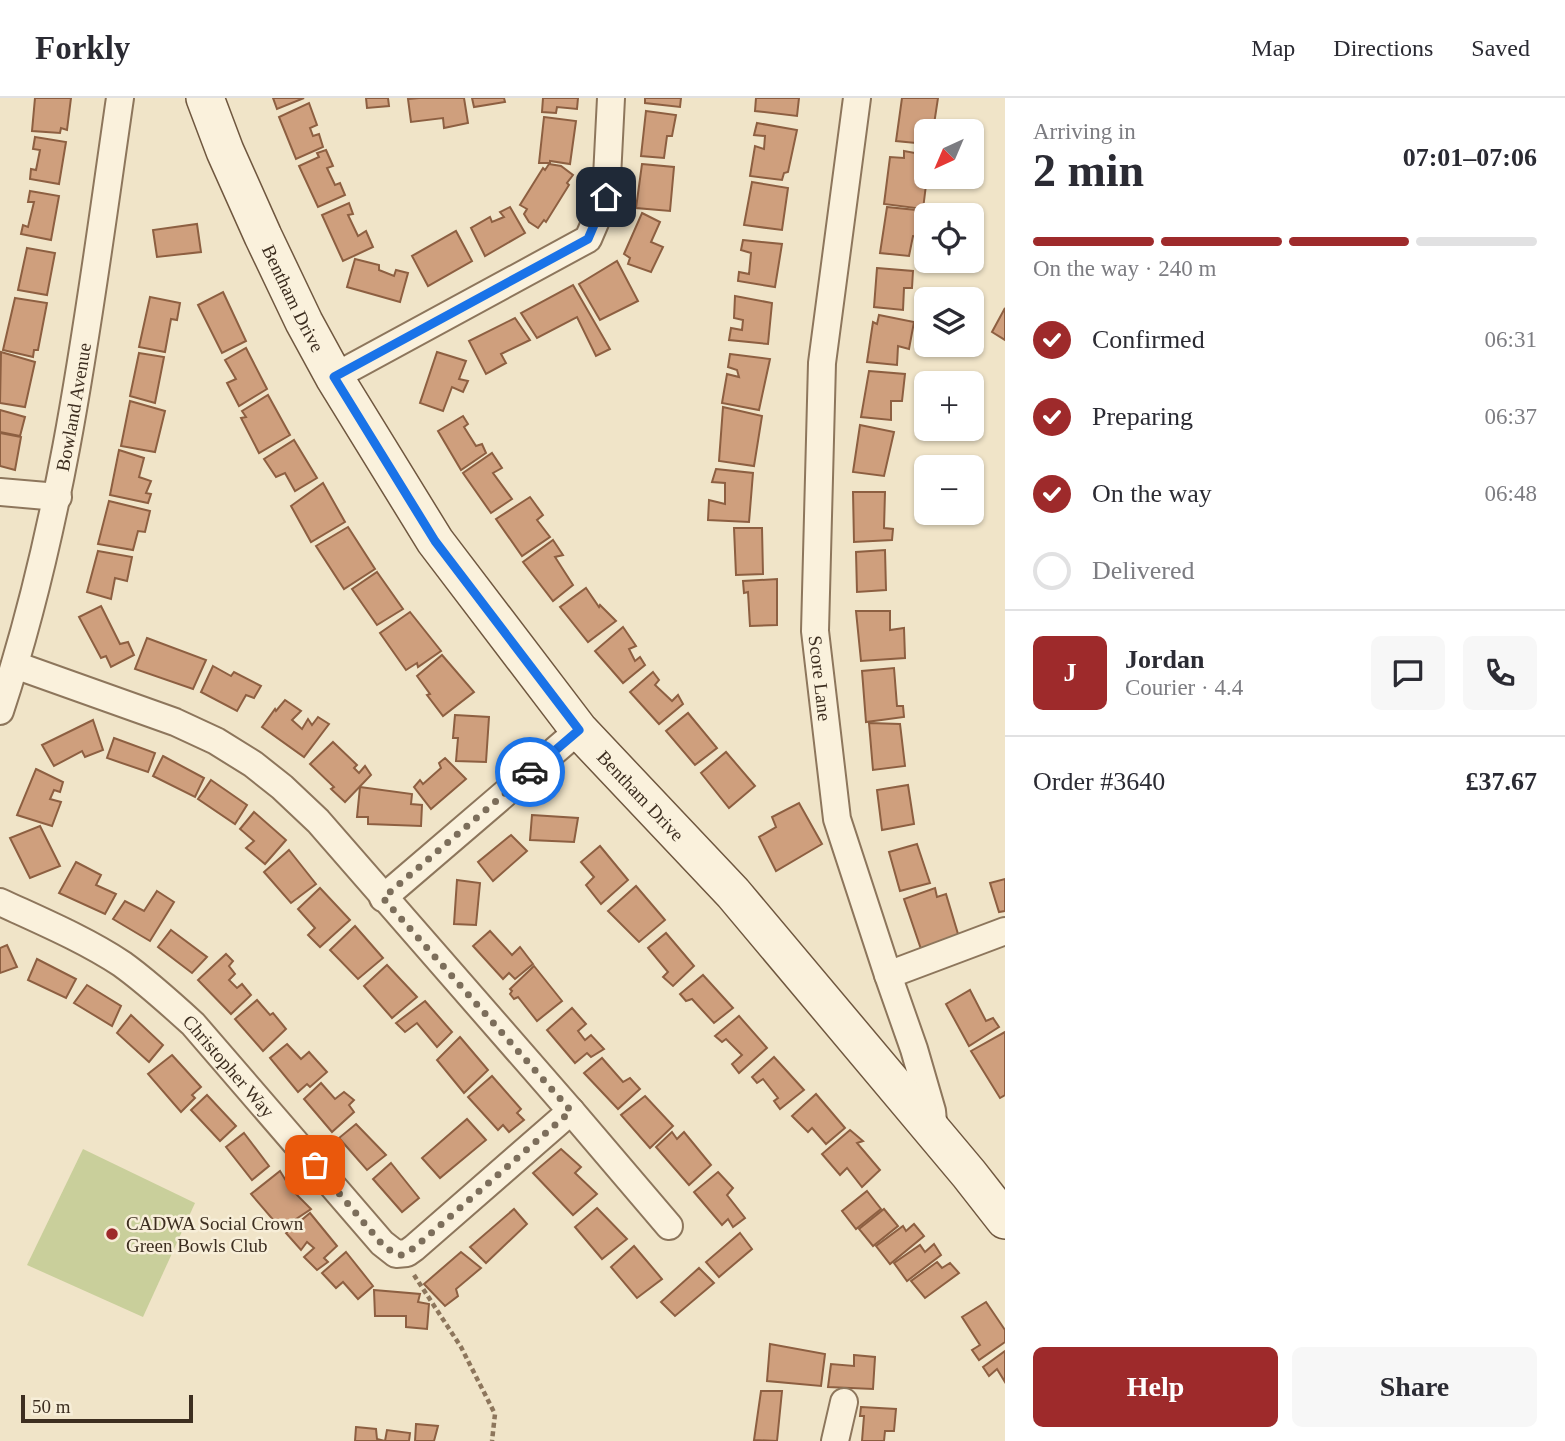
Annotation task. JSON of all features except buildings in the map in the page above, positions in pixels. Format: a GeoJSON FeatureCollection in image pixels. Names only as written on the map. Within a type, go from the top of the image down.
{"type":"FeatureCollection","features":[{"type":"Feature","properties":{"kind":"street","name":"Bowland Avenue"},"geometry":{"type":"LineString","coordinates":[[0,711],[15,665],[58,497],[92,295],[120,98]]}},
{"type":"Feature","properties":{"kind":"street","name":"Bentham Drive"},"geometry":{"type":"LineString","coordinates":[[205,98],[262,236],[334,377],[435,541],[579,730],[733,893],[935,1136]]}},
{"type":"Feature","properties":{"kind":"street"},"geometry":{"type":"LineString","coordinates":[[334,377],[588,239],[606,197],[611,98]]}},
{"type":"Feature","properties":{"kind":"street","name":"Score Lane"},"geometry":{"type":"LineString","coordinates":[[857,98],[822,363],[815,631],[837,819],[924,1081],[935,1136]]}},
{"type":"Feature","properties":{"kind":"street"},"geometry":{"type":"LineString","coordinates":[[0,492],[58,497]]}},
{"type":"Feature","properties":{"kind":"street"},"geometry":{"type":"LineString","coordinates":[[15,665],[176,722],[216,741],[253,764],[282,787],[318,821],[669,1226]]}},
{"type":"Feature","properties":{"kind":"street"},"geometry":{"type":"LineString","coordinates":[[383,898],[579,730]]}},
{"type":"Feature","properties":{"kind":"street","name":"Christopher Way"},"geometry":{"type":"LineString","coordinates":[[0,902],[96,948],[145,981],[168,1001],[193,1024],[382,1244],[401,1255]]}},
{"type":"Feature","properties":{"kind":"street"},"geometry":{"type":"LineString","coordinates":[[888,975],[1005,931]]}},
{"type":"Feature","properties":{"kind":"street"},"geometry":{"type":"LineString","coordinates":[[401,1255],[414,1248],[571,1111]]}},
{"type":"Feature","properties":{"kind":"street"},"geometry":{"type":"LineString","coordinates":[[935,1136],[1005,1220]]}},
{"type":"Feature","properties":{"kind":"street"},"geometry":{"type":"LineString","coordinates":[[835,1441],[845,1402]]}},
{"type":"Feature","properties":{"kind":"path"},"geometry":{"type":"LineString","coordinates":[[401,1255],[461,1347],[495,1414],[492,1441]]}},
{"type":"Feature","properties":{"kind":"green space","name":"CADWA Social Crown Green Bowls Club"},"geometry":{"type":"Polygon","coordinates":[[[83,1149],[195,1203],[143,1317],[27,1265],[83,1149]]]}},
{"type":"Feature","properties":{"kind":"way so far"},"geometry":{"type":"LineString","coordinates":[[315,1165],[382,1244],[401,1255],[414,1248],[571,1111],[383,898],[530,772]]}},
{"type":"Feature","properties":{"kind":"place","name":"CADWA Social Crown Green Bowls Club"},"geometry":{"type":"Point","coordinates":[112,1234]}},
{"type":"Feature","properties":{"kind":"route"},"geometry":{"type":"LineString","coordinates":[[530,772],[579,730],[435,541],[334,377],[588,239],[606,197]]}}]}
